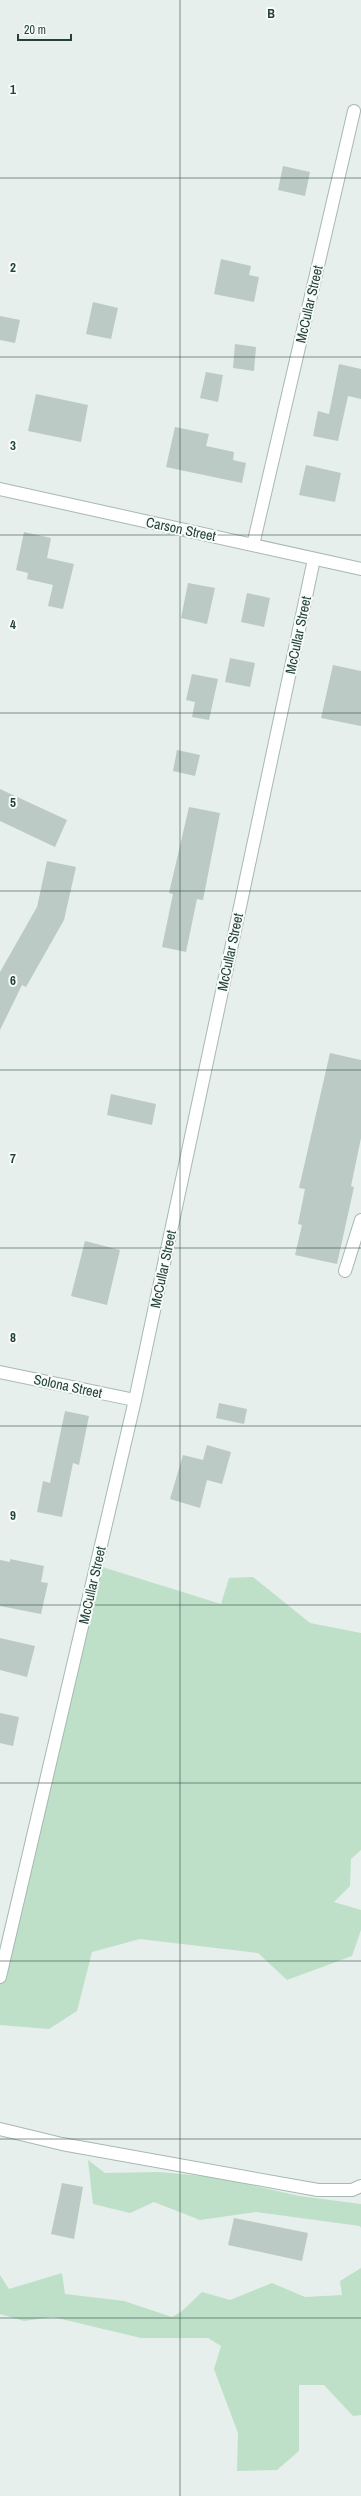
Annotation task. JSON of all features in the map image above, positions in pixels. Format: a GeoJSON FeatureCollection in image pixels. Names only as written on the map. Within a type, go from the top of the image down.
{"type":"FeatureCollection","features":[{"type":"Feature","properties":{"kind":"street","name":"McCullar Street"},"geometry":{"type":"LineString","coordinates":[[252,545],[354,111]]}},
{"type":"Feature","properties":{"kind":"street","name":"Carson Street"},"geometry":{"type":"LineString","coordinates":[[0,489],[361,569]]}},
{"type":"Feature","properties":{"kind":"street","name":"McCullar Street"},"geometry":{"type":"LineString","coordinates":[[0,1977],[135,1400],[314,559]]}},
{"type":"Feature","properties":{"kind":"street"},"geometry":{"type":"LineString","coordinates":[[345,1271],[361,1220]]}},
{"type":"Feature","properties":{"kind":"street","name":"Solona Street"},"geometry":{"type":"LineString","coordinates":[[0,1372],[135,1400]]}},
{"type":"Feature","properties":{"kind":"street"},"geometry":{"type":"LineString","coordinates":[[0,2129],[62,2144],[318,2190],[352,2190],[361,2186]]}},
{"type":"Feature","properties":{"kind":"green space"},"geometry":{"type":"Polygon","coordinates":[[[96,1565],[221,1604],[229,1578],[253,1577],[310,1623],[361,1633],[361,1850],[351,1859],[350,1886],[334,1902],[361,1910],[361,1930],[352,1956],[287,1980],[258,1953],[140,1939],[92,1952],[77,2011],[49,2029],[0,2025],[0,1977],[96,1565]]]}},
{"type":"Feature","properties":{"kind":"green space"},"geometry":{"type":"Polygon","coordinates":[[[88,2160],[105,2173],[158,2172],[215,2177],[299,2196],[361,2204],[361,2228],[360,2226],[256,2212],[200,2220],[154,2202],[130,2213],[93,2204],[88,2160]]]}},
{"type":"Feature","properties":{"kind":"green space"},"geometry":{"type":"Polygon","coordinates":[[[361,2268],[361,2415],[353,2416],[324,2385],[299,2385],[299,2451],[277,2470],[237,2471],[238,2433],[214,2369],[221,2346],[208,2338],[141,2338],[53,2317],[24,2321],[0,2314],[0,2275],[9,2289],[62,2273],[65,2294],[124,2301],[172,2317],[182,2311],[202,2292],[230,2300],[272,2283],[305,2297],[342,2295],[340,2281],[361,2268]]]}},
{"type":"Feature","properties":{"kind":"building"},"geometry":{"type":"Polygon","coordinates":[[[283,166],[310,172],[305,196],[278,190],[283,166]]]}},
{"type":"Feature","properties":{"kind":"building"},"geometry":{"type":"Polygon","coordinates":[[[221,259],[251,266],[249,275],[259,277],[254,302],[214,294],[221,259]]]}},
{"type":"Feature","properties":{"kind":"building"},"geometry":{"type":"Polygon","coordinates":[[[93,302],[118,308],[111,339],[86,334],[93,302]]]}},
{"type":"Feature","properties":{"kind":"building"},"geometry":{"type":"Polygon","coordinates":[[[0,316],[20,320],[15,343],[0,340],[0,316]]]}},
{"type":"Feature","properties":{"kind":"building"},"geometry":{"type":"Polygon","coordinates":[[[235,344],[256,347],[254,371],[233,368],[235,344]]]}},
{"type":"Feature","properties":{"kind":"building"},"geometry":{"type":"Polygon","coordinates":[[[339,364],[361,369],[361,399],[348,396],[338,441],[313,436],[318,411],[329,414],[339,364]]]}},
{"type":"Feature","properties":{"kind":"building"},"geometry":{"type":"Polygon","coordinates":[[[206,372],[223,375],[218,402],[200,398],[206,372]]]}},
{"type":"Feature","properties":{"kind":"building"},"geometry":{"type":"Polygon","coordinates":[[[36,394],[88,405],[81,442],[28,431],[36,394]]]}},
{"type":"Feature","properties":{"kind":"building"},"geometry":{"type":"Polygon","coordinates":[[[175,427],[209,434],[206,446],[234,452],[233,460],[246,463],[242,483],[166,467],[175,427]]]}},
{"type":"Feature","properties":{"kind":"building"},"geometry":{"type":"Polygon","coordinates":[[[306,465],[341,473],[335,502],[299,495],[306,465]]]}},
{"type":"Feature","properties":{"kind":"building"},"geometry":{"type":"Polygon","coordinates":[[[24,532],[51,538],[47,558],[74,564],[63,609],[48,606],[53,585],[27,579],[28,573],[16,570],[24,532]]]}},
{"type":"Feature","properties":{"kind":"building"},"geometry":{"type":"Polygon","coordinates":[[[188,583],[215,588],[207,624],[181,618],[188,583]]]}},
{"type":"Feature","properties":{"kind":"building"},"geometry":{"type":"Polygon","coordinates":[[[247,593],[270,598],[264,627],[241,622],[247,593]]]}},
{"type":"Feature","properties":{"kind":"building"},"geometry":{"type":"Polygon","coordinates":[[[230,658],[255,663],[250,687],[225,682],[230,658]]]}},
{"type":"Feature","properties":{"kind":"building"},"geometry":{"type":"Polygon","coordinates":[[[333,665],[361,671],[361,726],[321,718],[333,665]]]}},
{"type":"Feature","properties":{"kind":"building"},"geometry":{"type":"Polygon","coordinates":[[[192,674],[218,679],[209,720],[192,717],[195,702],[186,700],[192,674]]]}},
{"type":"Feature","properties":{"kind":"building"},"geometry":{"type":"Polygon","coordinates":[[[177,750],[200,755],[195,776],[173,771],[177,750]]]}},
{"type":"Feature","properties":{"kind":"building"},"geometry":{"type":"Polygon","coordinates":[[[0,789],[67,820],[55,847],[0,821],[0,789]]]}},
{"type":"Feature","properties":{"kind":"building"},"geometry":{"type":"Polygon","coordinates":[[[189,807],[220,813],[203,900],[197,899],[186,952],[162,947],[173,894],[169,893],[189,807]]]}},
{"type":"Feature","properties":{"kind":"building"},"geometry":{"type":"Polygon","coordinates":[[[47,861],[76,867],[64,920],[26,987],[22,985],[0,1030],[0,972],[37,907],[47,861]]]}},
{"type":"Feature","properties":{"kind":"building"},"geometry":{"type":"Polygon","coordinates":[[[330,1053],[361,1060],[361,1138],[351,1186],[354,1187],[337,1264],[295,1255],[302,1225],[298,1224],[305,1189],[299,1188],[330,1053]]]}},
{"type":"Feature","properties":{"kind":"building"},"geometry":{"type":"Polygon","coordinates":[[[111,1094],[156,1104],[152,1125],[107,1115],[111,1094]]]}},
{"type":"Feature","properties":{"kind":"building"},"geometry":{"type":"Polygon","coordinates":[[[85,1241],[120,1250],[107,1305],[71,1296],[85,1241]]]}},
{"type":"Feature","properties":{"kind":"building"},"geometry":{"type":"Polygon","coordinates":[[[219,1403],[247,1409],[244,1424],[216,1418],[219,1403]]]}},
{"type":"Feature","properties":{"kind":"building"},"geometry":{"type":"Polygon","coordinates":[[[65,1411],[89,1416],[79,1465],[73,1463],[62,1517],[37,1512],[43,1481],[50,1483],[65,1411]]]}},
{"type":"Feature","properties":{"kind":"building"},"geometry":{"type":"Polygon","coordinates":[[[207,1445],[231,1452],[222,1484],[207,1480],[200,1508],[170,1499],[183,1455],[203,1460],[207,1445]]]}},
{"type":"Feature","properties":{"kind":"building"},"geometry":{"type":"Polygon","coordinates":[[[10,1559],[44,1566],[41,1582],[48,1583],[41,1614],[0,1606],[0,1560],[10,1562],[10,1559]]]}},
{"type":"Feature","properties":{"kind":"building"},"geometry":{"type":"Polygon","coordinates":[[[0,1638],[35,1646],[27,1677],[0,1670],[0,1638]]]}},
{"type":"Feature","properties":{"kind":"building"},"geometry":{"type":"Polygon","coordinates":[[[0,1713],[19,1717],[13,1746],[0,1743],[0,1713]]]}},
{"type":"Feature","properties":{"kind":"building"},"geometry":{"type":"Polygon","coordinates":[[[62,2183],[83,2187],[74,2239],[51,2234],[62,2183]]]}},
{"type":"Feature","properties":{"kind":"building"},"geometry":{"type":"Polygon","coordinates":[[[234,2218],[308,2233],[302,2261],[228,2245],[234,2218]]]}}]}
